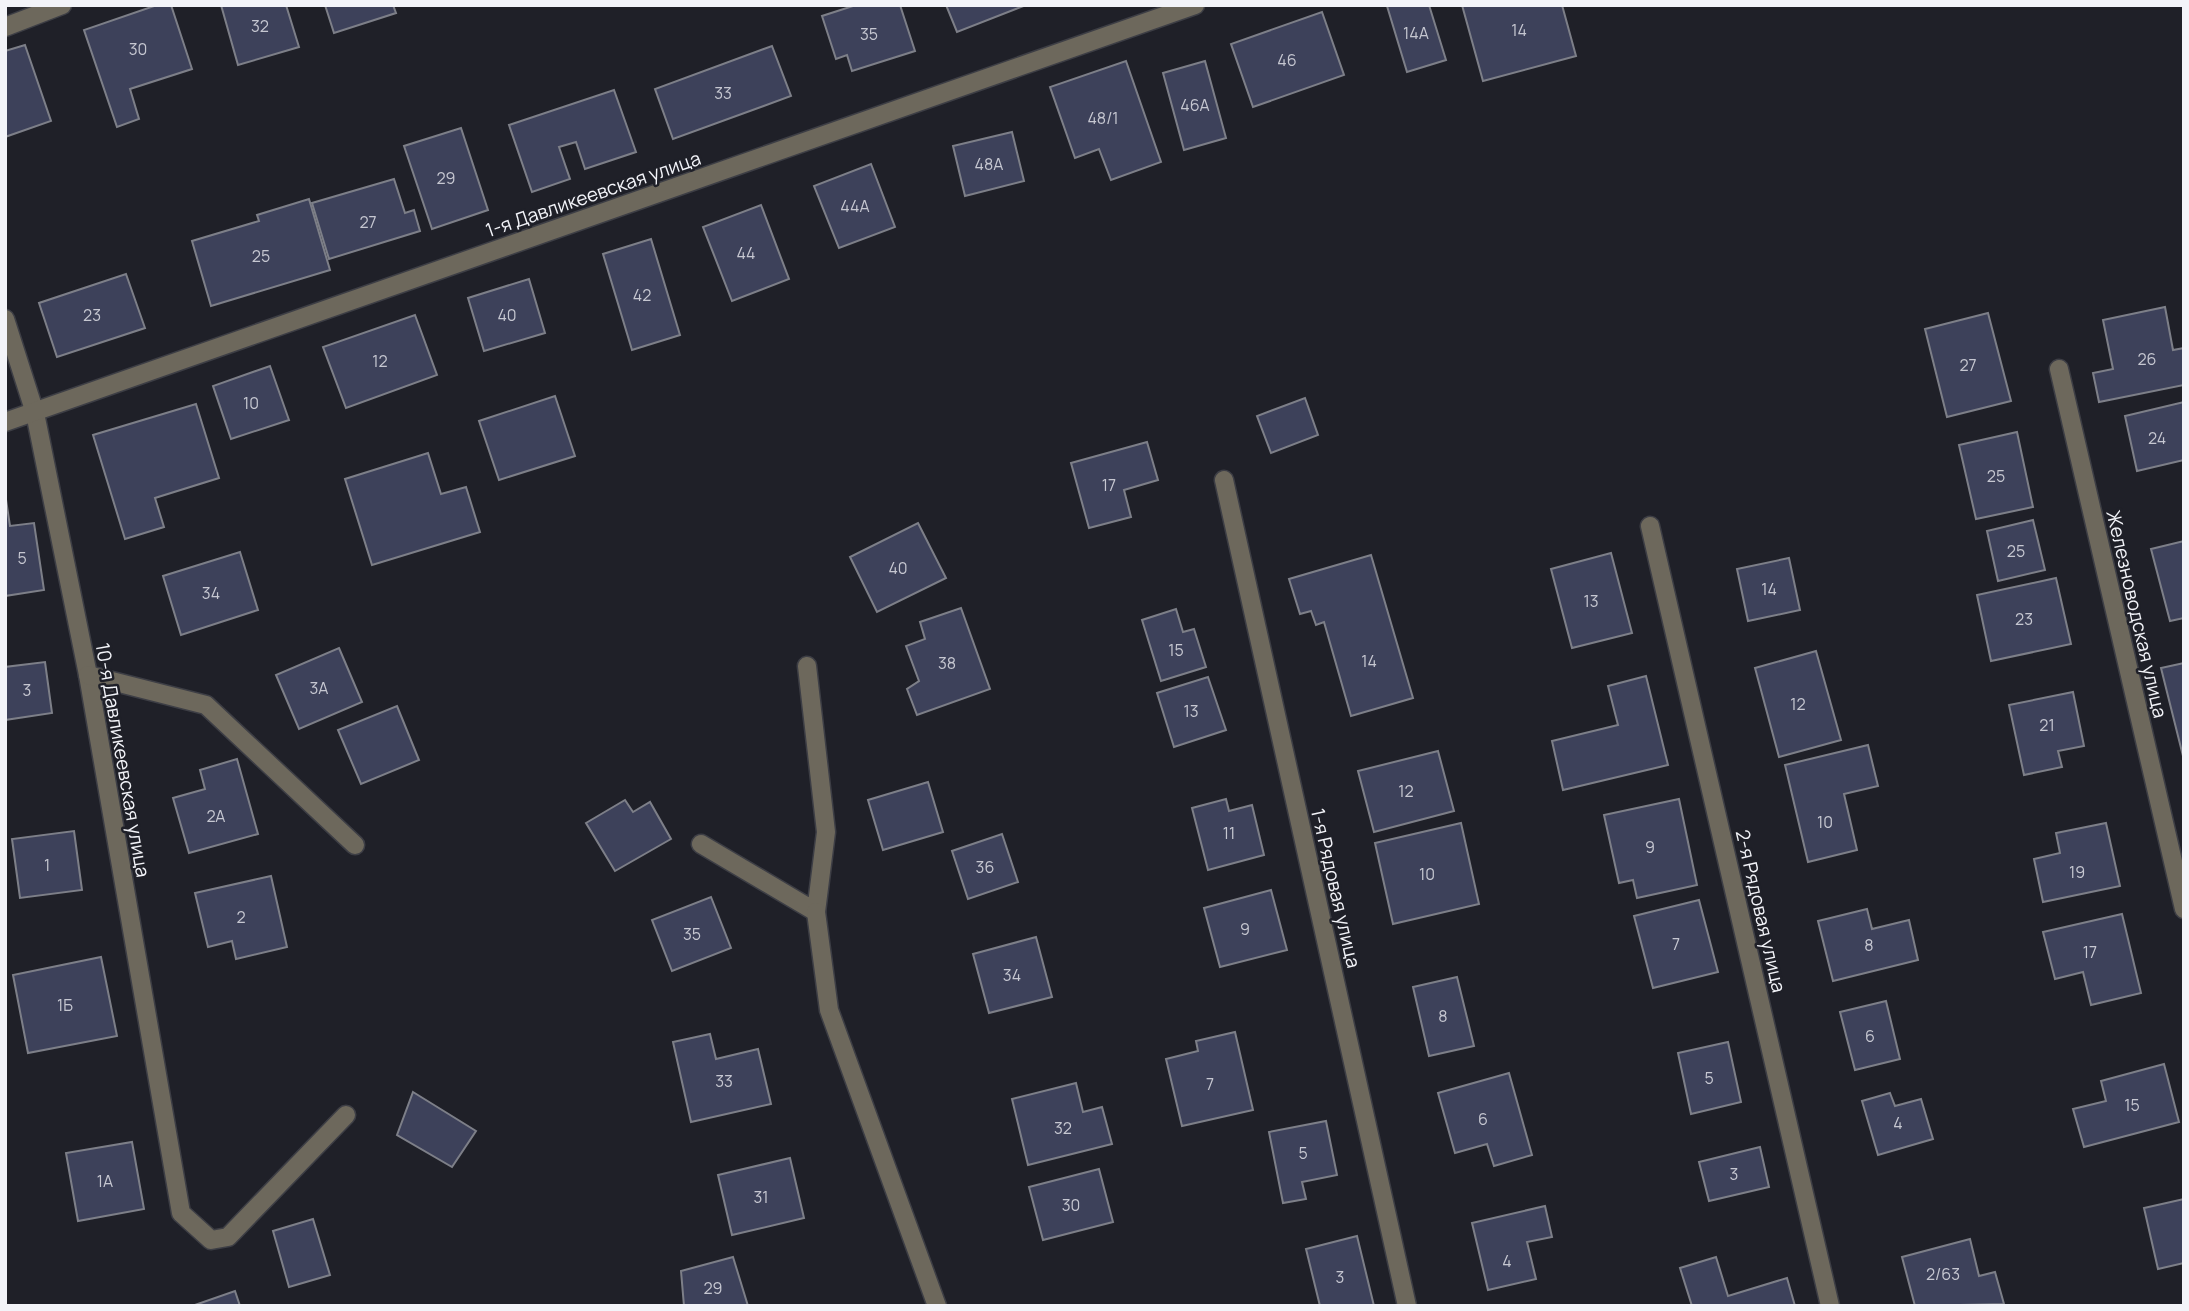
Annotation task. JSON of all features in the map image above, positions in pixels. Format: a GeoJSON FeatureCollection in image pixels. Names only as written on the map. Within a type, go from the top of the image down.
{"type":"FeatureCollection","features":[{"type":"Feature","properties":{"kind":"street"},"geometry":{"type":"LineString","coordinates":[[5,27],[62,5]]}},
{"type":"Feature","properties":{"kind":"street","name":"1-я Давликеевская улица"},"geometry":{"type":"LineString","coordinates":[[5,422],[1195,5]]}},
{"type":"Feature","properties":{"kind":"street","name":"10-я Давликеевская улица"},"geometry":{"type":"LineString","coordinates":[[5,319],[34,413],[88,675],[181,1213],[211,1240],[228,1237],[346,1115]]}},
{"type":"Feature","properties":{"kind":"street","name":"Железноводская улица"},"geometry":{"type":"LineString","coordinates":[[2059,369],[2184,909]]}},
{"type":"Feature","properties":{"kind":"street","name":"1-я Рядовая улица"},"geometry":{"type":"LineString","coordinates":[[1224,480],[1407,1306]]}},
{"type":"Feature","properties":{"kind":"street","name":"2-я Рядовая улица"},"geometry":{"type":"LineString","coordinates":[[1650,526],[1830,1306]]}},
{"type":"Feature","properties":{"kind":"street"},"geometry":{"type":"LineString","coordinates":[[807,666],[826,832],[816,912],[829,1010],[937,1306]]}},
{"type":"Feature","properties":{"kind":"street"},"geometry":{"type":"LineString","coordinates":[[88,675],[206,705],[355,845]]}},
{"type":"Feature","properties":{"kind":"street"},"geometry":{"type":"LineString","coordinates":[[701,844],[816,912]]}},
{"type":"Feature","properties":{"kind":"building"},"geometry":{"type":"Polygon","coordinates":[[[157,5],[171,5],[192,69],[130,89],[139,119],[117,127],[84,30],[157,5]]]}},
{"type":"Feature","properties":{"kind":"building"},"geometry":{"type":"Polygon","coordinates":[[[221,5],[286,5],[299,47],[238,65],[221,5]]]}},
{"type":"Feature","properties":{"kind":"building"},"geometry":{"type":"Polygon","coordinates":[[[325,5],[393,5],[396,13],[334,33],[325,5]]]}},
{"type":"Feature","properties":{"kind":"building"},"geometry":{"type":"Polygon","coordinates":[[[856,5],[900,5],[915,51],[852,71],[847,55],[836,59],[822,16],[856,5]]]}},
{"type":"Feature","properties":{"kind":"building"},"geometry":{"type":"Polygon","coordinates":[[[946,5],[1026,5],[957,32],[946,5]]]}},
{"type":"Feature","properties":{"kind":"building"},"geometry":{"type":"Polygon","coordinates":[[[1429,5],[1446,60],[1407,72],[1387,6],[1429,5]]]}},
{"type":"Feature","properties":{"kind":"building"},"geometry":{"type":"Polygon","coordinates":[[[1462,5],[1562,5],[1576,56],[1483,81],[1462,5]]]}},
{"type":"Feature","properties":{"kind":"building"},"geometry":{"type":"Polygon","coordinates":[[[1322,12],[1344,75],[1253,107],[1231,44],[1322,12]]]}},
{"type":"Feature","properties":{"kind":"building"},"geometry":{"type":"Polygon","coordinates":[[[25,45],[51,121],[5,137],[5,51],[25,45]]]}},
{"type":"Feature","properties":{"kind":"building"},"geometry":{"type":"Polygon","coordinates":[[[772,46],[791,96],[673,139],[655,89],[772,46]]]}},
{"type":"Feature","properties":{"kind":"building"},"geometry":{"type":"Polygon","coordinates":[[[1126,61],[1161,162],[1111,180],[1099,149],[1075,158],[1050,87],[1126,61]]]}},
{"type":"Feature","properties":{"kind":"building"},"geometry":{"type":"Polygon","coordinates":[[[1205,61],[1226,138],[1184,150],[1163,73],[1205,61]]]}},
{"type":"Feature","properties":{"kind":"building"},"geometry":{"type":"Polygon","coordinates":[[[614,90],[636,152],[585,169],[576,142],[559,147],[570,179],[532,192],[509,125],[614,90]]]}},
{"type":"Feature","properties":{"kind":"building"},"geometry":{"type":"Polygon","coordinates":[[[461,128],[488,210],[432,229],[404,146],[461,128]]]}},
{"type":"Feature","properties":{"kind":"building"},"geometry":{"type":"Polygon","coordinates":[[[1012,132],[1024,181],[965,196],[953,146],[1012,132]]]}},
{"type":"Feature","properties":{"kind":"building"},"geometry":{"type":"Polygon","coordinates":[[[871,164],[895,227],[839,248],[814,186],[871,164]]]}},
{"type":"Feature","properties":{"kind":"building"},"geometry":{"type":"Polygon","coordinates":[[[394,179],[405,213],[414,210],[420,231],[329,259],[312,203],[394,179]]]}},
{"type":"Feature","properties":{"kind":"building"},"geometry":{"type":"Polygon","coordinates":[[[309,199],[330,270],[211,306],[192,241],[259,221],[257,215],[309,199]]]}},
{"type":"Feature","properties":{"kind":"building"},"geometry":{"type":"Polygon","coordinates":[[[761,205],[789,279],[732,301],[703,227],[761,205]]]}},
{"type":"Feature","properties":{"kind":"building"},"geometry":{"type":"Polygon","coordinates":[[[651,239],[680,335],[632,350],[603,254],[651,239]]]}},
{"type":"Feature","properties":{"kind":"building"},"geometry":{"type":"Polygon","coordinates":[[[126,274],[145,328],[57,357],[39,303],[126,274]]]}},
{"type":"Feature","properties":{"kind":"building"},"geometry":{"type":"Polygon","coordinates":[[[529,279],[545,333],[484,351],[468,298],[529,279]]]}},
{"type":"Feature","properties":{"kind":"building"},"geometry":{"type":"Polygon","coordinates":[[[2165,307],[2173,350],[2184,348],[2184,385],[2099,402],[2093,373],[2113,369],[2103,320],[2165,307]]]}},
{"type":"Feature","properties":{"kind":"building"},"geometry":{"type":"Polygon","coordinates":[[[1988,313],[2011,401],[1947,417],[1925,329],[1988,313]]]}},
{"type":"Feature","properties":{"kind":"building"},"geometry":{"type":"Polygon","coordinates":[[[415,315],[437,375],[346,408],[323,347],[415,315]]]}},
{"type":"Feature","properties":{"kind":"building"},"geometry":{"type":"Polygon","coordinates":[[[270,366],[289,420],[231,439],[213,386],[270,366]]]}},
{"type":"Feature","properties":{"kind":"building"},"geometry":{"type":"Polygon","coordinates":[[[555,396],[575,456],[499,480],[479,421],[555,396]]]}},
{"type":"Feature","properties":{"kind":"building"},"geometry":{"type":"Polygon","coordinates":[[[1305,398],[1318,435],[1271,453],[1257,416],[1305,398]]]}},
{"type":"Feature","properties":{"kind":"building"},"geometry":{"type":"Polygon","coordinates":[[[2184,402],[2184,460],[2137,471],[2125,416],[2184,402]]]}},
{"type":"Feature","properties":{"kind":"building"},"geometry":{"type":"Polygon","coordinates":[[[196,404],[219,478],[155,498],[164,527],[125,539],[93,435],[196,404]]]}},
{"type":"Feature","properties":{"kind":"building"},"geometry":{"type":"Polygon","coordinates":[[[2017,432],[2033,507],[1976,519],[1959,445],[2017,432]]]}},
{"type":"Feature","properties":{"kind":"building"},"geometry":{"type":"Polygon","coordinates":[[[1147,442],[1158,480],[1124,490],[1131,517],[1089,528],[1071,463],[1147,442]]]}},
{"type":"Feature","properties":{"kind":"building"},"geometry":{"type":"Polygon","coordinates":[[[428,453],[441,494],[466,487],[480,532],[372,565],[345,479],[428,453]]]}},
{"type":"Feature","properties":{"kind":"building"},"geometry":{"type":"Polygon","coordinates":[[[5,493],[10,526],[34,523],[44,590],[5,596],[5,493]]]}},
{"type":"Feature","properties":{"kind":"building"},"geometry":{"type":"Polygon","coordinates":[[[2033,520],[2045,570],[1998,581],[1987,531],[2033,520]]]}},
{"type":"Feature","properties":{"kind":"building"},"geometry":{"type":"Polygon","coordinates":[[[918,523],[946,578],[877,612],[850,557],[918,523]]]}},
{"type":"Feature","properties":{"kind":"building"},"geometry":{"type":"Polygon","coordinates":[[[2184,541],[2184,618],[2170,621],[2151,549],[2184,541]]]}},
{"type":"Feature","properties":{"kind":"building"},"geometry":{"type":"Polygon","coordinates":[[[240,552],[258,610],[181,635],[163,576],[240,552]]]}},
{"type":"Feature","properties":{"kind":"building"},"geometry":{"type":"Polygon","coordinates":[[[1611,553],[1632,633],[1572,648],[1551,569],[1611,553]]]}},
{"type":"Feature","properties":{"kind":"building"},"geometry":{"type":"Polygon","coordinates":[[[1371,555],[1413,698],[1351,716],[1324,622],[1316,625],[1311,611],[1300,614],[1289,579],[1371,555]]]}},
{"type":"Feature","properties":{"kind":"building"},"geometry":{"type":"Polygon","coordinates":[[[1789,558],[1800,610],[1748,621],[1737,569],[1789,558]]]}},
{"type":"Feature","properties":{"kind":"building"},"geometry":{"type":"Polygon","coordinates":[[[2056,578],[2071,644],[1991,661],[1977,595],[2056,578]]]}},
{"type":"Feature","properties":{"kind":"building"},"geometry":{"type":"Polygon","coordinates":[[[961,608],[990,689],[917,715],[907,689],[919,681],[906,646],[925,639],[920,622],[961,608]]]}},
{"type":"Feature","properties":{"kind":"building"},"geometry":{"type":"Polygon","coordinates":[[[1176,609],[1183,632],[1194,629],[1206,667],[1161,681],[1142,620],[1176,609]]]}},
{"type":"Feature","properties":{"kind":"building"},"geometry":{"type":"Polygon","coordinates":[[[339,648],[362,702],[299,729],[276,675],[339,648]]]}},
{"type":"Feature","properties":{"kind":"building"},"geometry":{"type":"Polygon","coordinates":[[[1816,651],[1841,740],[1779,757],[1755,668],[1816,651]]]}},
{"type":"Feature","properties":{"kind":"building"},"geometry":{"type":"Polygon","coordinates":[[[45,662],[52,713],[5,720],[5,667],[45,662]]]}},
{"type":"Feature","properties":{"kind":"building"},"geometry":{"type":"Polygon","coordinates":[[[2184,663],[2184,760],[2161,668],[2184,663]]]}},
{"type":"Feature","properties":{"kind":"building"},"geometry":{"type":"Polygon","coordinates":[[[1646,676],[1668,765],[1563,790],[1552,741],[1618,725],[1608,686],[1646,676]]]}},
{"type":"Feature","properties":{"kind":"building"},"geometry":{"type":"Polygon","coordinates":[[[1208,677],[1226,730],[1174,747],[1157,693],[1208,677]]]}},
{"type":"Feature","properties":{"kind":"building"},"geometry":{"type":"Polygon","coordinates":[[[2073,692],[2084,746],[2058,751],[2062,767],[2024,775],[2009,705],[2073,692]]]}},
{"type":"Feature","properties":{"kind":"building"},"geometry":{"type":"Polygon","coordinates":[[[397,706],[419,760],[361,784],[338,730],[397,706]]]}},
{"type":"Feature","properties":{"kind":"building"},"geometry":{"type":"Polygon","coordinates":[[[1868,745],[1878,786],[1844,794],[1857,850],[1808,862],[1785,765],[1868,745]]]}},
{"type":"Feature","properties":{"kind":"building"},"geometry":{"type":"Polygon","coordinates":[[[1438,751],[1454,811],[1374,832],[1358,771],[1438,751]]]}},
{"type":"Feature","properties":{"kind":"building"},"geometry":{"type":"Polygon","coordinates":[[[237,759],[258,834],[189,853],[173,798],[205,789],[200,770],[237,759]]]}},
{"type":"Feature","properties":{"kind":"building"},"geometry":{"type":"Polygon","coordinates":[[[928,782],[943,832],[883,850],[868,800],[928,782]]]}},
{"type":"Feature","properties":{"kind":"building"},"geometry":{"type":"Polygon","coordinates":[[[1226,799],[1229,811],[1252,805],[1264,855],[1208,870],[1192,808],[1226,799]]]}},
{"type":"Feature","properties":{"kind":"building"},"geometry":{"type":"Polygon","coordinates":[[[1679,799],[1697,885],[1637,898],[1633,880],[1619,883],[1604,815],[1679,799]]]}},
{"type":"Feature","properties":{"kind":"building"},"geometry":{"type":"Polygon","coordinates":[[[625,800],[633,812],[650,802],[671,839],[615,871],[586,823],[625,800]]]}},
{"type":"Feature","properties":{"kind":"building"},"geometry":{"type":"Polygon","coordinates":[[[1461,823],[1479,904],[1393,924],[1375,843],[1461,823]]]}},
{"type":"Feature","properties":{"kind":"building"},"geometry":{"type":"Polygon","coordinates":[[[2106,823],[2120,886],[2043,902],[2034,859],[2060,853],[2056,833],[2106,823]]]}},
{"type":"Feature","properties":{"kind":"building"},"geometry":{"type":"Polygon","coordinates":[[[74,831],[82,890],[20,898],[12,839],[74,831]]]}},
{"type":"Feature","properties":{"kind":"building"},"geometry":{"type":"Polygon","coordinates":[[[1002,834],[1018,882],[968,899],[952,851],[1002,834]]]}},
{"type":"Feature","properties":{"kind":"building"},"geometry":{"type":"Polygon","coordinates":[[[271,876],[287,947],[236,959],[232,941],[208,947],[195,893],[271,876]]]}},
{"type":"Feature","properties":{"kind":"building"},"geometry":{"type":"Polygon","coordinates":[[[1271,890],[1287,950],[1220,967],[1204,908],[1271,890]]]}},
{"type":"Feature","properties":{"kind":"building"},"geometry":{"type":"Polygon","coordinates":[[[711,897],[731,948],[672,971],[652,920],[711,897]]]}},
{"type":"Feature","properties":{"kind":"building"},"geometry":{"type":"Polygon","coordinates":[[[1699,900],[1718,972],[1653,988],[1634,916],[1699,900]]]}},
{"type":"Feature","properties":{"kind":"building"},"geometry":{"type":"Polygon","coordinates":[[[1867,909],[1872,929],[1909,920],[1918,960],[1833,981],[1818,921],[1867,909]]]}},
{"type":"Feature","properties":{"kind":"building"},"geometry":{"type":"Polygon","coordinates":[[[2122,914],[2141,993],[2091,1005],[2083,972],[2055,979],[2043,932],[2122,914]]]}},
{"type":"Feature","properties":{"kind":"building"},"geometry":{"type":"Polygon","coordinates":[[[1036,937],[1052,997],[989,1013],[973,954],[1036,937]]]}},
{"type":"Feature","properties":{"kind":"building"},"geometry":{"type":"Polygon","coordinates":[[[101,957],[117,1036],[28,1053],[13,975],[101,957]]]}},
{"type":"Feature","properties":{"kind":"building"},"geometry":{"type":"Polygon","coordinates":[[[1457,977],[1474,1046],[1429,1056],[1413,987],[1457,977]]]}},
{"type":"Feature","properties":{"kind":"building"},"geometry":{"type":"Polygon","coordinates":[[[1886,1001],[1900,1059],[1855,1070],[1840,1012],[1886,1001]]]}},
{"type":"Feature","properties":{"kind":"building"},"geometry":{"type":"Polygon","coordinates":[[[1235,1032],[1253,1110],[1182,1126],[1166,1059],[1198,1051],[1196,1041],[1235,1032]]]}},
{"type":"Feature","properties":{"kind":"building"},"geometry":{"type":"Polygon","coordinates":[[[710,1034],[716,1059],[758,1049],[771,1104],[691,1122],[673,1042],[710,1034]]]}},
{"type":"Feature","properties":{"kind":"building"},"geometry":{"type":"Polygon","coordinates":[[[1728,1042],[1741,1102],[1691,1114],[1678,1053],[1728,1042]]]}},
{"type":"Feature","properties":{"kind":"building"},"geometry":{"type":"Polygon","coordinates":[[[2164,1064],[2179,1122],[2084,1147],[2073,1109],[2106,1101],[2101,1081],[2164,1064]]]}},
{"type":"Feature","properties":{"kind":"building"},"geometry":{"type":"Polygon","coordinates":[[[1509,1073],[1532,1155],[1494,1166],[1487,1144],[1455,1153],[1438,1093],[1509,1073]]]}},
{"type":"Feature","properties":{"kind":"building"},"geometry":{"type":"Polygon","coordinates":[[[1076,1083],[1083,1112],[1102,1107],[1112,1144],[1028,1165],[1012,1099],[1076,1083]]]}},
{"type":"Feature","properties":{"kind":"building"},"geometry":{"type":"Polygon","coordinates":[[[413,1092],[476,1131],[452,1167],[397,1135],[413,1092]]]}},
{"type":"Feature","properties":{"kind":"building"},"geometry":{"type":"Polygon","coordinates":[[[1890,1093],[1895,1106],[1921,1099],[1933,1139],[1878,1155],[1862,1101],[1890,1093]]]}},
{"type":"Feature","properties":{"kind":"building"},"geometry":{"type":"Polygon","coordinates":[[[1326,1121],[1337,1175],[1302,1182],[1306,1199],[1283,1203],[1269,1132],[1326,1121]]]}},
{"type":"Feature","properties":{"kind":"building"},"geometry":{"type":"Polygon","coordinates":[[[132,1142],[144,1209],[78,1221],[66,1153],[132,1142]]]}},
{"type":"Feature","properties":{"kind":"building"},"geometry":{"type":"Polygon","coordinates":[[[1760,1147],[1769,1187],[1709,1201],[1699,1162],[1760,1147]]]}},
{"type":"Feature","properties":{"kind":"building"},"geometry":{"type":"Polygon","coordinates":[[[790,1158],[804,1218],[732,1235],[718,1175],[790,1158]]]}},
{"type":"Feature","properties":{"kind":"building"},"geometry":{"type":"Polygon","coordinates":[[[1099,1169],[1113,1222],[1043,1240],[1029,1187],[1099,1169]]]}},
{"type":"Feature","properties":{"kind":"building"},"geometry":{"type":"Polygon","coordinates":[[[2184,1199],[2184,1263],[2158,1269],[2144,1208],[2184,1199]]]}},
{"type":"Feature","properties":{"kind":"building"},"geometry":{"type":"Polygon","coordinates":[[[1545,1206],[1552,1237],[1527,1242],[1536,1279],[1488,1290],[1472,1223],[1545,1206]]]}},
{"type":"Feature","properties":{"kind":"building"},"geometry":{"type":"Polygon","coordinates":[[[313,1219],[330,1275],[289,1287],[273,1231],[313,1219]]]}},
{"type":"Feature","properties":{"kind":"building"},"geometry":{"type":"Polygon","coordinates":[[[1357,1236],[1374,1306],[1320,1306],[1306,1249],[1357,1236]]]}},
{"type":"Feature","properties":{"kind":"building"},"geometry":{"type":"Polygon","coordinates":[[[1970,1239],[1979,1276],[1995,1272],[2004,1304],[1915,1306],[1902,1257],[1970,1239]]]}},
{"type":"Feature","properties":{"kind":"building"},"geometry":{"type":"Polygon","coordinates":[[[733,1257],[748,1306],[684,1306],[681,1271],[733,1257]]]}},
{"type":"Feature","properties":{"kind":"building"},"geometry":{"type":"Polygon","coordinates":[[[1716,1257],[1728,1296],[1787,1278],[1795,1306],[1692,1306],[1680,1268],[1716,1257]]]}},
{"type":"Feature","properties":{"kind":"building"},"geometry":{"type":"Polygon","coordinates":[[[235,1291],[240,1306],[192,1306],[235,1291]]]}}]}
